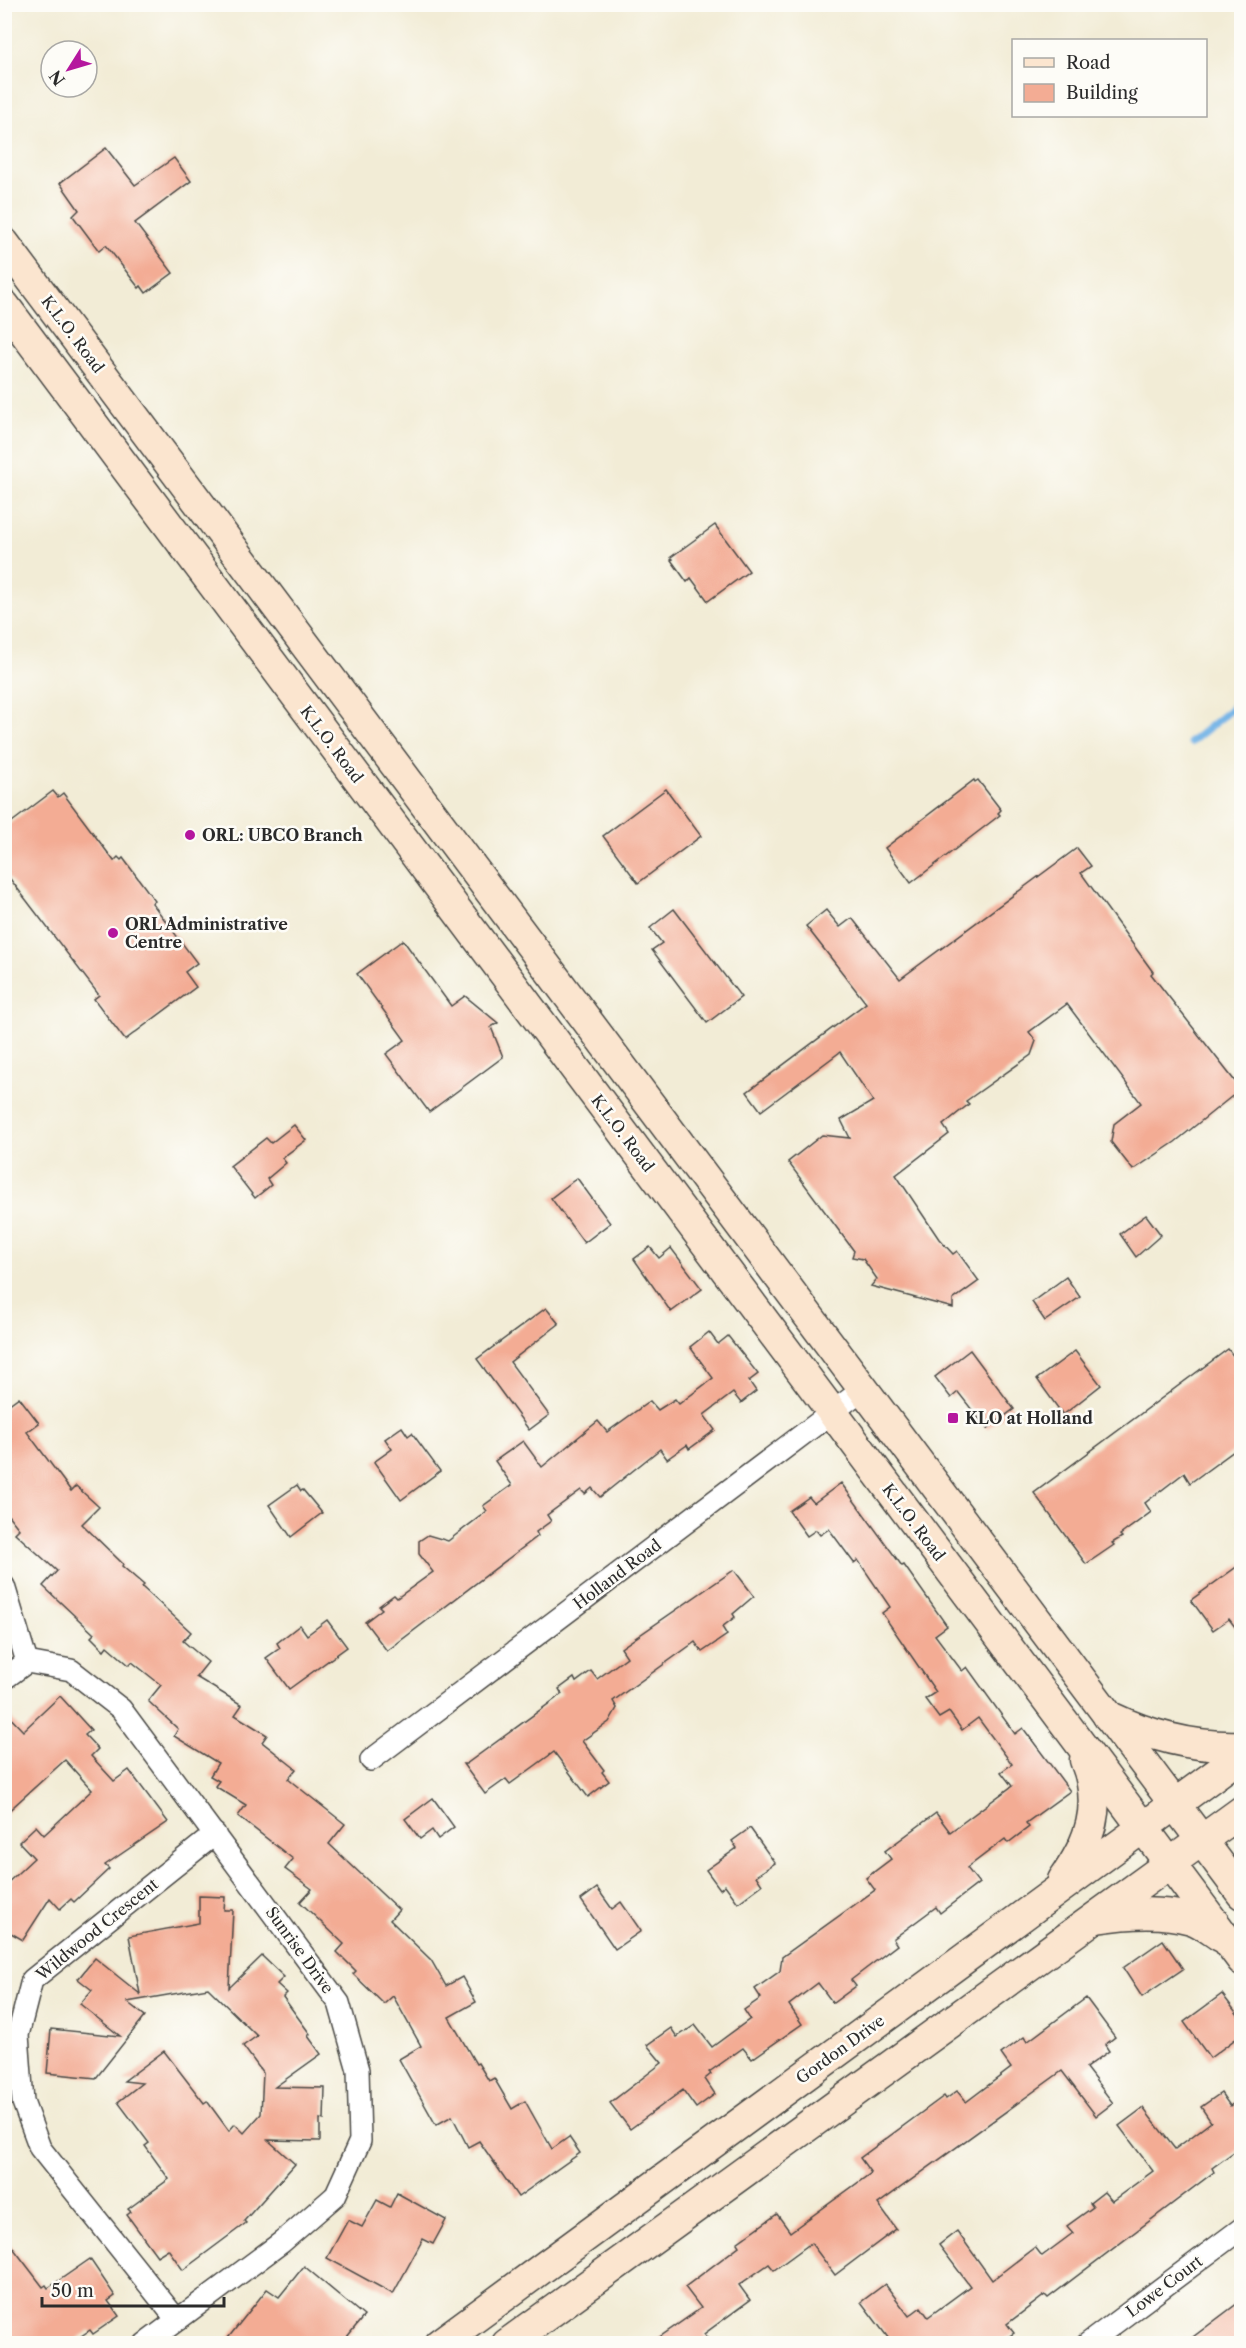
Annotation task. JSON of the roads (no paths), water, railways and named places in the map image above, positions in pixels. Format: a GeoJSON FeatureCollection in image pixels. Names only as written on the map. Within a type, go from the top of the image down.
{"type":"FeatureCollection","features":[{"type":"Feature","properties":{"kind":"main road","name":"K.L.O. Road"},"geometry":{"type":"LineString","coordinates":[[4,243],[1242,1894]]}},
{"type":"Feature","properties":{"kind":"main road","name":"K.L.O. Road"},"geometry":{"type":"LineString","coordinates":[[4,305],[1233,1950]]}},
{"type":"Feature","properties":{"kind":"main road"},"geometry":{"type":"LineString","coordinates":[[1108,1716],[1139,1731],[1160,1736],[1220,1746],[1242,1746]]}},
{"type":"Feature","properties":{"kind":"main road"},"geometry":{"type":"LineString","coordinates":[[1052,1894],[1078,1858],[1089,1835],[1094,1806],[1093,1780],[1078,1741]]}},
{"type":"Feature","properties":{"kind":"main road","name":"Gordon Drive"},"geometry":{"type":"LineString","coordinates":[[439,2343],[1242,1755]]}},
{"type":"Feature","properties":{"kind":"main road"},"geometry":{"type":"LineString","coordinates":[[507,2343],[1242,1811]]}},
{"type":"Feature","properties":{"kind":"main road"},"geometry":{"type":"LineString","coordinates":[[1093,1919],[1130,1912],[1193,1919],[1233,1950]]}},
{"type":"Feature","properties":{"kind":"street","name":"Holland Road"},"geometry":{"type":"LineString","coordinates":[[371,1760],[863,1389]]}},
{"type":"Feature","properties":{"kind":"street"},"geometry":{"type":"LineString","coordinates":[[4,1586],[27,1662],[4,1678]]}},
{"type":"Feature","properties":{"kind":"street","name":"Sunrise Drive"},"geometry":{"type":"LineString","coordinates":[[27,1662],[71,1670],[121,1710],[339,2003],[358,2070],[360,2141],[334,2196],[282,2242],[145,2343]]}},
{"type":"Feature","properties":{"kind":"street","name":"Wildwood Crescent"},"geometry":{"type":"LineString","coordinates":[[177,2320],[40,2148],[23,2102],[18,2035],[32,1980],[215,1834]]}},
{"type":"Feature","properties":{"kind":"street","name":"Lowe Court"},"geometry":{"type":"LineString","coordinates":[[1087,2343],[1242,2228]]}},
{"type":"Feature","properties":{"kind":"waterway"},"geometry":{"type":"LineString","coordinates":[[1191,742],[1234,707],[1242,684]]}},
{"type":"Feature","properties":{"kind":"place","name":"ORL: UBCO Branch"},"geometry":{"type":"Point","coordinates":[190,835]}},
{"type":"Feature","properties":{"kind":"place","name":"ORL Administrative Centre"},"geometry":{"type":"Point","coordinates":[113,933]}},
{"type":"Feature","properties":{"kind":"place","name":"KLO at Holland"},"geometry":{"type":"Point","coordinates":[953,1418]}}]}
